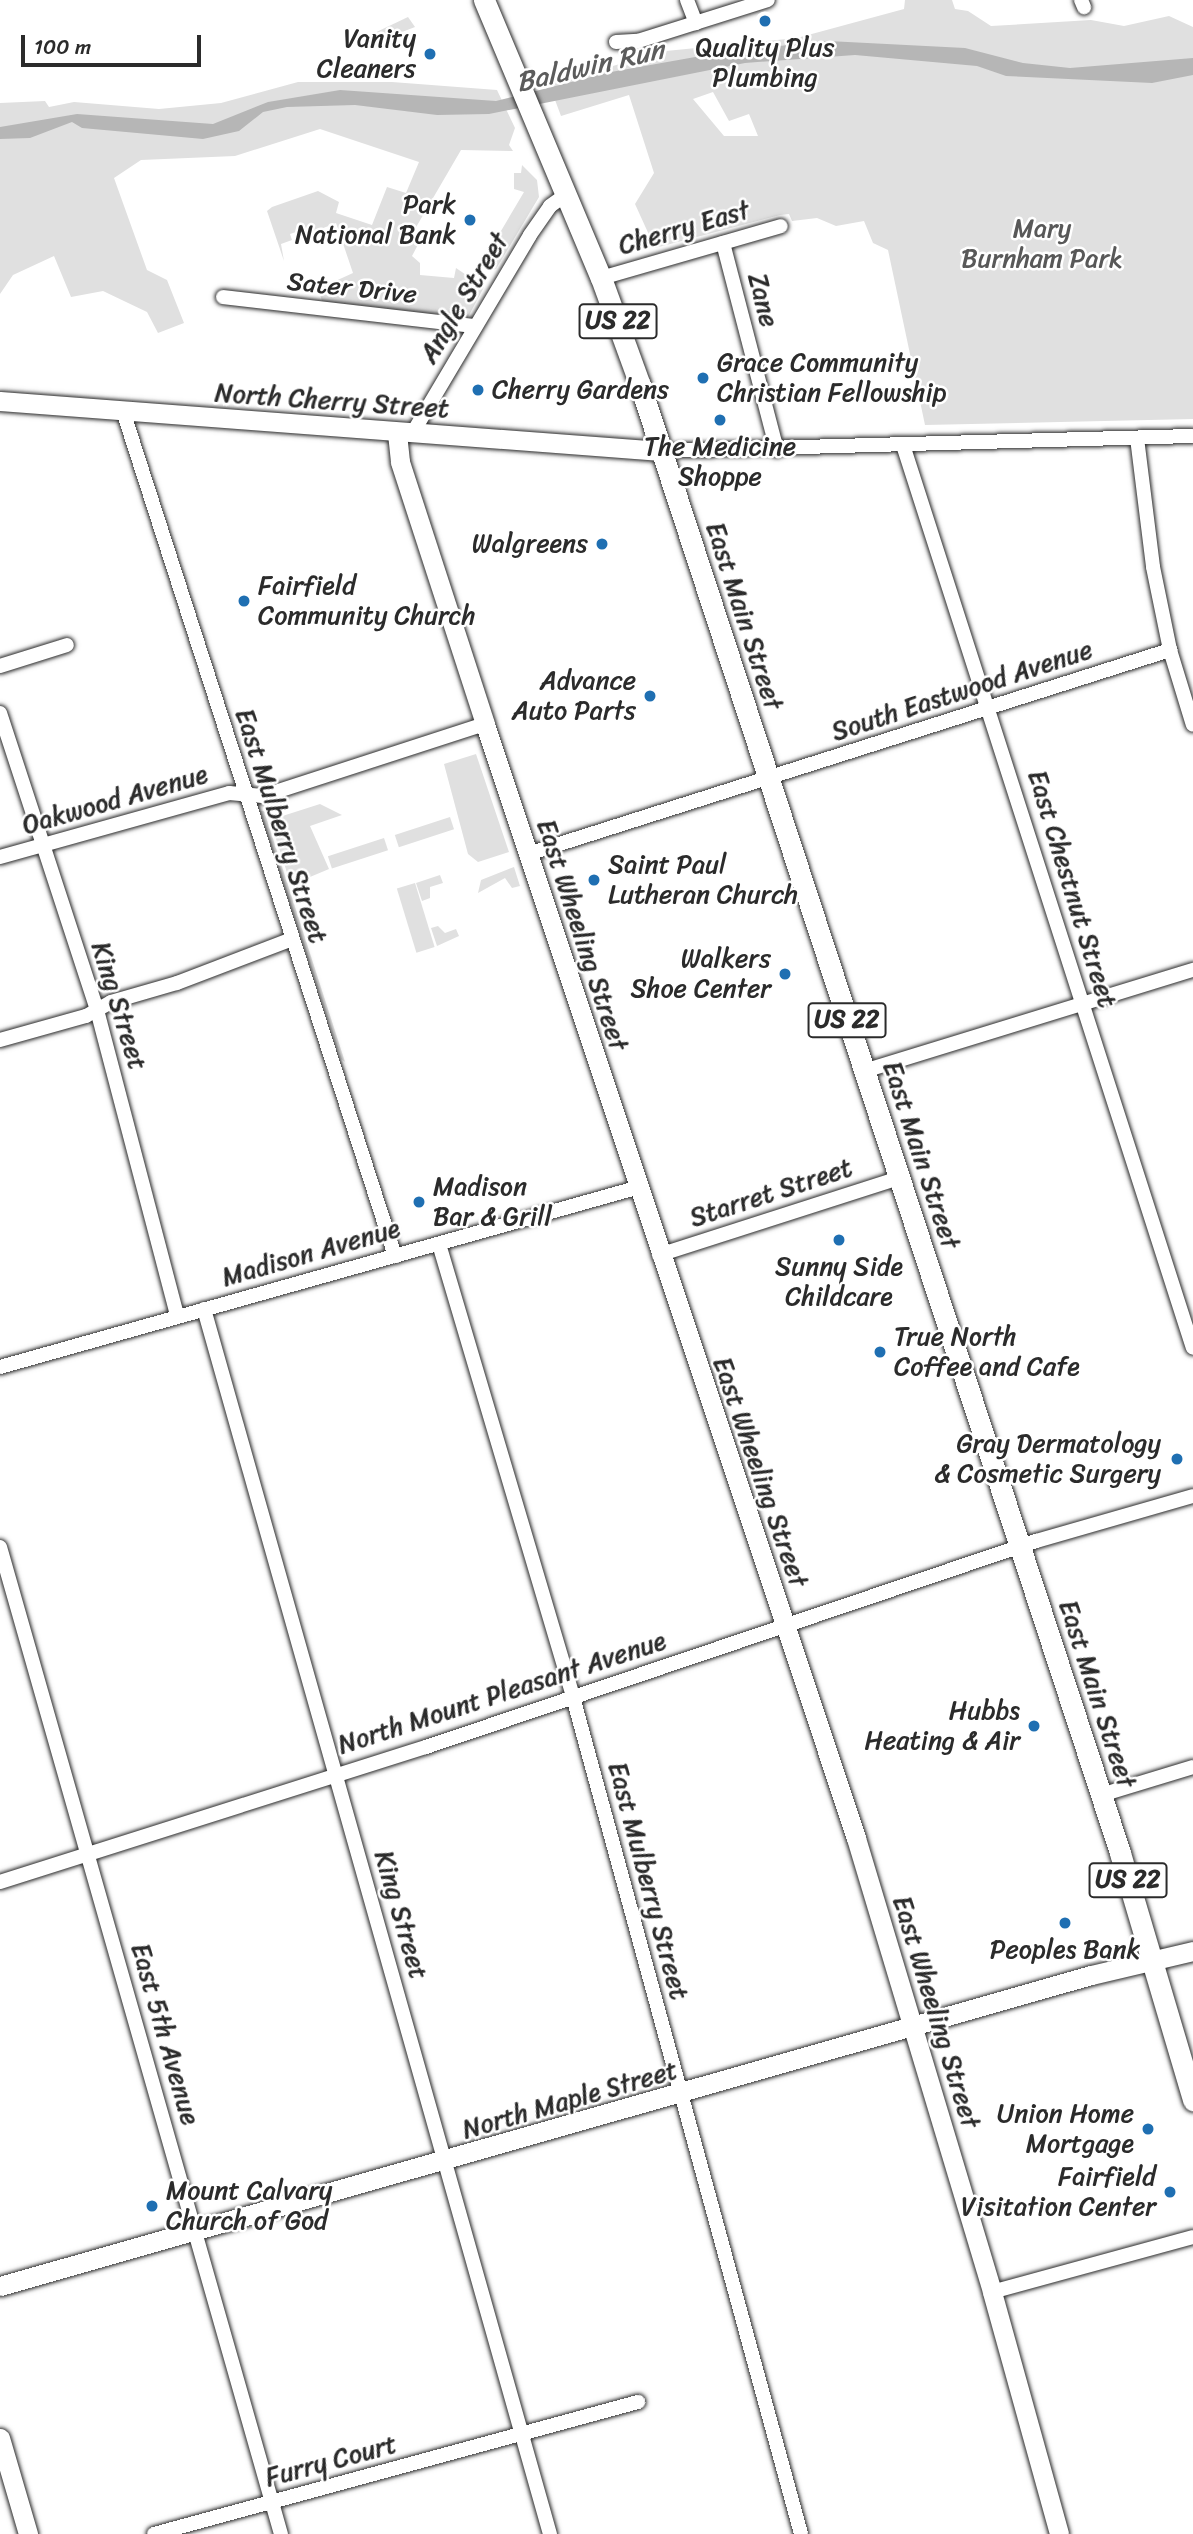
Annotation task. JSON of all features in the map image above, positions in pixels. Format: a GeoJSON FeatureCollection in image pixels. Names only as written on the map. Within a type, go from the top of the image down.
{"type":"FeatureCollection","features":[{"type":"Feature","properties":{"kind":"main road","name":"East Main Street"},"geometry":{"type":"LineString","coordinates":[[484,0],[601,278],[660,451],[1101,1795],[1153,1959],[1193,2100]]}},
{"type":"Feature","properties":{"kind":"street"},"geometry":{"type":"LineString","coordinates":[[687,0],[696,23]]}},
{"type":"Feature","properties":{"kind":"street"},"geometry":{"type":"LineString","coordinates":[[616,43],[628,43],[768,0]]}},
{"type":"Feature","properties":{"kind":"street","name":"Angle Street"},"geometry":{"type":"LineString","coordinates":[[405,433],[550,206],[566,195]]}},
{"type":"Feature","properties":{"kind":"street","name":"Cherry East"},"geometry":{"type":"LineString","coordinates":[[601,278],[781,226]]}},
{"type":"Feature","properties":{"kind":"street","name":"Zane"},"geometry":{"type":"LineString","coordinates":[[723,243],[777,450]]}},
{"type":"Feature","properties":{"kind":"street","name":"Sater Drive"},"geometry":{"type":"LineString","coordinates":[[223,297],[475,326]]}},
{"type":"Feature","properties":{"kind":"street","name":"North Cherry Street"},"geometry":{"type":"LineString","coordinates":[[0,401],[660,451]]}},
{"type":"Feature","properties":{"kind":"street","name":"East Mulberry Street"},"geometry":{"type":"LineString","coordinates":[[123,411],[395,1255]]}},
{"type":"Feature","properties":{"kind":"street","name":"East Wheeling Street"},"geometry":{"type":"LineString","coordinates":[[405,433],[400,462],[636,1188],[784,1625],[914,2025],[1059,2534]]}},
{"type":"Feature","properties":{"kind":"street"},"geometry":{"type":"LineString","coordinates":[[660,451],[777,450],[1193,436]]}},
{"type":"Feature","properties":{"kind":"street"},"geometry":{"type":"LineString","coordinates":[[1137,438],[1147,530],[1170,650],[1193,725]]}},
{"type":"Feature","properties":{"kind":"street","name":"East Chestnut Street"},"geometry":{"type":"LineString","coordinates":[[903,445],[1193,1348]]}},
{"type":"Feature","properties":{"kind":"street"},"geometry":{"type":"LineString","coordinates":[[0,666],[67,645]]}},
{"type":"Feature","properties":{"kind":"street","name":"South Eastwood Avenue"},"geometry":{"type":"LineString","coordinates":[[528,855],[1170,650]]}},
{"type":"Feature","properties":{"kind":"street","name":"King Street"},"geometry":{"type":"LineString","coordinates":[[0,713],[97,1010],[177,1316]]}},
{"type":"Feature","properties":{"kind":"street","name":"Oakwood Avenue"},"geometry":{"type":"LineString","coordinates":[[0,857],[229,793],[261,797],[485,724]]}},
{"type":"Feature","properties":{"kind":"street"},"geometry":{"type":"LineString","coordinates":[[0,1040],[177,983],[292,939]]}},
{"type":"Feature","properties":{"kind":"street"},"geometry":{"type":"LineString","coordinates":[[864,1071],[1193,970]]}},
{"type":"Feature","properties":{"kind":"street","name":"Starret Street"},"geometry":{"type":"LineString","coordinates":[[659,1255],[899,1178]]}},
{"type":"Feature","properties":{"kind":"street","name":"Madison Avenue"},"geometry":{"type":"LineString","coordinates":[[0,1367],[636,1188]]}},
{"type":"Feature","properties":{"kind":"street","name":"East Mulberry Street"},"geometry":{"type":"LineString","coordinates":[[439,1244],[573,1697],[801,2534]]}},
{"type":"Feature","properties":{"kind":"street","name":"King Street"},"geometry":{"type":"LineString","coordinates":[[204,1309],[550,2534]]}},
{"type":"Feature","properties":{"kind":"street","name":"North Mount Pleasant Avenue"},"geometry":{"type":"LineString","coordinates":[[0,1882],[573,1697],[1019,1546],[1193,1496]]}},
{"type":"Feature","properties":{"kind":"street","name":"East 5th Avenue"},"geometry":{"type":"LineString","coordinates":[[0,1547],[281,2534]]}},
{"type":"Feature","properties":{"kind":"street"},"geometry":{"type":"LineString","coordinates":[[1101,1795],[1193,1767]]}},
{"type":"Feature","properties":{"kind":"street","name":"North Maple Street"},"geometry":{"type":"LineString","coordinates":[[0,2286],[195,2229],[445,2163],[680,2096],[914,2025],[1153,1959],[1193,1951]]}},
{"type":"Feature","properties":{"kind":"street"},"geometry":{"type":"LineString","coordinates":[[992,2292],[1193,2237]]}},
{"type":"Feature","properties":{"kind":"street","name":"Furry Court"},"geometry":{"type":"LineString","coordinates":[[154,2534],[638,2402]]}},
{"type":"Feature","properties":{"kind":"street"},"geometry":{"type":"LineString","coordinates":[[0,2438],[28,2534]]}},
{"type":"Feature","properties":{"kind":"green space","name":"Mary Burnham Park"},"geometry":{"type":"Polygon","coordinates":[[[905,0],[952,0],[955,9],[968,11],[991,26],[1091,20],[1124,26],[1169,16],[1193,27],[1193,419],[925,425],[888,250],[873,243],[864,221],[836,226],[817,218],[792,221],[789,214],[780,215],[655,248],[635,204],[654,173],[629,95],[561,116],[549,84],[666,51],[797,38],[904,9],[905,0]],[[713,92],[693,99],[724,136],[758,136],[749,114],[729,121],[713,92]]]}},
{"type":"Feature","properties":{"kind":"green space"},"geometry":{"type":"Polygon","coordinates":[[[408,17],[415,27],[371,44],[368,36],[408,17]]]}},
{"type":"Feature","properties":{"kind":"green space"},"geometry":{"type":"Polygon","coordinates":[[[298,82],[392,82],[497,90],[515,128],[509,145],[513,151],[461,150],[415,229],[421,239],[412,256],[420,263],[420,275],[454,278],[456,268],[484,287],[467,319],[323,304],[316,282],[331,283],[353,273],[336,223],[298,238],[296,232],[290,234],[292,240],[281,244],[284,261],[267,211],[272,207],[318,191],[339,202],[336,213],[372,225],[387,187],[406,193],[419,162],[320,129],[235,156],[141,160],[114,178],[147,270],[167,280],[184,323],[158,333],[147,312],[103,291],[71,297],[54,256],[13,275],[0,294],[0,103],[45,101],[49,107],[74,102],[159,109],[221,103],[298,82]]]}},
{"type":"Feature","properties":{"kind":"green space"},"geometry":{"type":"Polygon","coordinates":[[[522,165],[537,180],[539,197],[496,269],[488,271],[482,263],[524,192],[514,189],[514,173],[521,173],[522,165]]]}},
{"type":"Feature","properties":{"kind":"green space"},"geometry":{"type":"Polygon","coordinates":[[[476,754],[509,852],[478,862],[468,854],[444,764],[476,754]]]}},
{"type":"Feature","properties":{"kind":"green space"},"geometry":{"type":"Polygon","coordinates":[[[320,804],[342,815],[310,826],[329,869],[291,885],[270,820],[320,804]]]}},
{"type":"Feature","properties":{"kind":"green space"},"geometry":{"type":"Polygon","coordinates":[[[260,811],[264,811],[345,1062],[341,1059],[260,811]]]}},
{"type":"Feature","properties":{"kind":"green space"},"geometry":{"type":"Polygon","coordinates":[[[450,817],[454,829],[399,847],[395,835],[450,817]]]}},
{"type":"Feature","properties":{"kind":"green space"},"geometry":{"type":"Polygon","coordinates":[[[384,838],[388,850],[332,869],[328,856],[384,838]]]}},
{"type":"Feature","properties":{"kind":"green space"},"geometry":{"type":"Polygon","coordinates":[[[514,867],[520,886],[512,888],[505,878],[478,893],[481,880],[514,867]]]}},
{"type":"Feature","properties":{"kind":"green space"},"geometry":{"type":"Polygon","coordinates":[[[440,875],[443,883],[430,887],[430,898],[422,901],[416,883],[440,875]]]}},
{"type":"Feature","properties":{"kind":"green space"},"geometry":{"type":"Polygon","coordinates":[[[415,883],[435,947],[416,953],[397,889],[415,883]]]}},
{"type":"Feature","properties":{"kind":"green space"},"geometry":{"type":"Polygon","coordinates":[[[438,926],[445,933],[456,929],[459,936],[437,946],[431,928],[438,926]]]}},
{"type":"Feature","properties":{"kind":"shaded area"},"geometry":{"type":"Polygon","coordinates":[[[828,41],[965,48],[1023,63],[1070,68],[1193,58],[1193,75],[1152,83],[1006,76],[977,66],[855,55],[745,63],[489,114],[437,115],[355,105],[287,107],[263,112],[239,131],[203,139],[82,128],[72,122],[30,138],[0,139],[0,127],[77,114],[213,124],[268,102],[340,90],[496,101],[611,72],[729,51],[828,41]]]}},
{"type":"Feature","properties":{"kind":"place","name":"Quality Plus Plumbing"},"geometry":{"type":"Point","coordinates":[765,21]}},
{"type":"Feature","properties":{"kind":"place","name":"Vanity Cleaners"},"geometry":{"type":"Point","coordinates":[430,54]}},
{"type":"Feature","properties":{"kind":"place","name":"Park National Bank"},"geometry":{"type":"Point","coordinates":[470,220]}},
{"type":"Feature","properties":{"kind":"place","name":"Grace Community Christian Fellowship"},"geometry":{"type":"Point","coordinates":[703,378]}},
{"type":"Feature","properties":{"kind":"place","name":"Cherry Gardens"},"geometry":{"type":"Point","coordinates":[478,390]}},
{"type":"Feature","properties":{"kind":"place","name":"The Medicine Shoppe"},"geometry":{"type":"Point","coordinates":[720,420]}},
{"type":"Feature","properties":{"kind":"place","name":"Walgreens"},"geometry":{"type":"Point","coordinates":[602,544]}},
{"type":"Feature","properties":{"kind":"place","name":"Fairfield Community Church"},"geometry":{"type":"Point","coordinates":[244,601]}},
{"type":"Feature","properties":{"kind":"place","name":"Advance Auto Parts"},"geometry":{"type":"Point","coordinates":[650,696]}},
{"type":"Feature","properties":{"kind":"place","name":"Saint Paul Lutheran Church"},"geometry":{"type":"Point","coordinates":[594,880]}},
{"type":"Feature","properties":{"kind":"place","name":"Walkers Shoe Center"},"geometry":{"type":"Point","coordinates":[785,974]}},
{"type":"Feature","properties":{"kind":"place","name":"Madison Bar & Grill"},"geometry":{"type":"Point","coordinates":[419,1202]}},
{"type":"Feature","properties":{"kind":"place","name":"Sunny Side Childcare"},"geometry":{"type":"Point","coordinates":[839,1240]}},
{"type":"Feature","properties":{"kind":"place","name":"True North Coffee and Cafe"},"geometry":{"type":"Point","coordinates":[880,1352]}},
{"type":"Feature","properties":{"kind":"place","name":"Gray Dermatology & Cosmetic Surgery"},"geometry":{"type":"Point","coordinates":[1177,1459]}},
{"type":"Feature","properties":{"kind":"place","name":"Hubbs Heating & Air"},"geometry":{"type":"Point","coordinates":[1034,1726]}},
{"type":"Feature","properties":{"kind":"place","name":"Peoples Bank"},"geometry":{"type":"Point","coordinates":[1065,1923]}},
{"type":"Feature","properties":{"kind":"place","name":"Union Home Mortgage"},"geometry":{"type":"Point","coordinates":[1148,2129]}},
{"type":"Feature","properties":{"kind":"place","name":"Fairfield Visitation Center"},"geometry":{"type":"Point","coordinates":[1170,2192]}},
{"type":"Feature","properties":{"kind":"place","name":"Mount Calvary Church of God"},"geometry":{"type":"Point","coordinates":[152,2206]}},
{"type":"Feature","properties":{"kind":"water label","name":"Baldwin Run"},"geometry":{"type":"Point","coordinates":[590,66]}}]}
